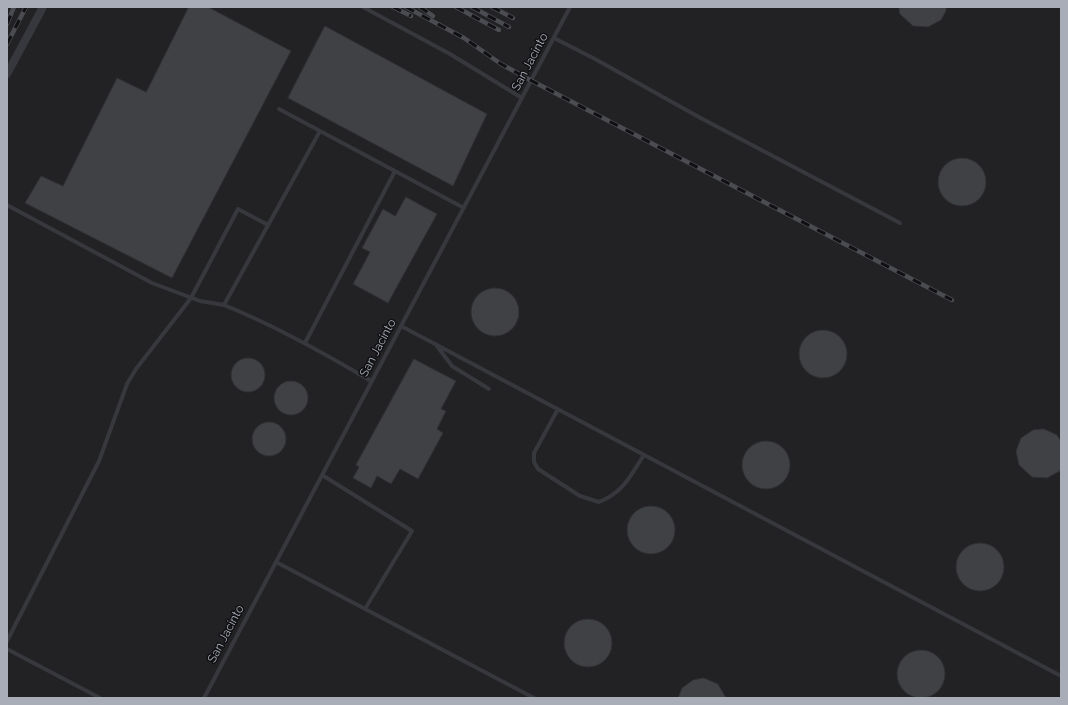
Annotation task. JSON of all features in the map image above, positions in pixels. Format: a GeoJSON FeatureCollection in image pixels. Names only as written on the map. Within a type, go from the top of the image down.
{"type":"FeatureCollection","features":[{"type":"Feature","properties":{"kind":"street"},"geometry":{"type":"LineString","coordinates":[[7,74],[43,7]]}},
{"type":"Feature","properties":{"kind":"lane"},"geometry":{"type":"LineString","coordinates":[[364,7],[450,54],[522,98]]}},
{"type":"Feature","properties":{"kind":"lane","name":"San Jacinto"},"geometry":{"type":"LineString","coordinates":[[204,698],[570,7]]}},
{"type":"Feature","properties":{"kind":"lane"},"geometry":{"type":"LineString","coordinates":[[554,38],[595,59],[703,120],[900,223]]}},
{"type":"Feature","properties":{"kind":"lane"},"geometry":{"type":"LineString","coordinates":[[279,109],[464,208]]}},
{"type":"Feature","properties":{"kind":"lane"},"geometry":{"type":"LineString","coordinates":[[224,305],[320,131]]}},
{"type":"Feature","properties":{"kind":"lane"},"geometry":{"type":"LineString","coordinates":[[305,344],[395,171]]}},
{"type":"Feature","properties":{"kind":"lane"},"geometry":{"type":"LineString","coordinates":[[7,205],[152,283],[200,301],[224,305],[250,315],[372,381]]}},
{"type":"Feature","properties":{"kind":"lane"},"geometry":{"type":"LineString","coordinates":[[7,641],[99,461],[127,384],[136,369],[191,298],[238,209],[268,225]]}},
{"type":"Feature","properties":{"kind":"lane"},"geometry":{"type":"LineString","coordinates":[[401,326],[1061,676]]}},
{"type":"Feature","properties":{"kind":"lane"},"geometry":{"type":"LineString","coordinates":[[435,344],[452,366],[489,389]]}},
{"type":"Feature","properties":{"kind":"lane"},"geometry":{"type":"LineString","coordinates":[[558,409],[534,453],[534,462],[538,469],[580,496],[600,502],[616,494],[626,484],[644,455]]}},
{"type":"Feature","properties":{"kind":"lane"},"geometry":{"type":"LineString","coordinates":[[322,475],[412,531],[365,609]]}},
{"type":"Feature","properties":{"kind":"lane"},"geometry":{"type":"LineString","coordinates":[[276,562],[534,698]]}},
{"type":"Feature","properties":{"kind":"lane"},"geometry":{"type":"LineString","coordinates":[[7,649],[100,698]]}},
{"type":"Feature","properties":{"kind":"shaded area"},"geometry":{"type":"Polygon","coordinates":[[[7,7],[1061,7],[1061,698],[7,698],[7,7]]]}},
{"type":"Feature","properties":{"kind":"building"},"geometry":{"type":"Polygon","coordinates":[[[189,7],[208,7],[291,51],[172,278],[25,203],[41,176],[63,186],[117,78],[146,92],[189,7]]]}},
{"type":"Feature","properties":{"kind":"building"},"geometry":{"type":"Polygon","coordinates":[[[899,7],[946,7],[946,11],[941,20],[928,27],[913,26],[900,14],[899,7]]]}},
{"type":"Feature","properties":{"kind":"building"},"geometry":{"type":"Polygon","coordinates":[[[325,26],[487,114],[453,186],[288,98],[325,26]]]}},
{"type":"Feature","properties":{"kind":"building"},"geometry":{"type":"Polygon","coordinates":[[[957,158],[967,158],[979,165],[986,177],[986,187],[979,199],[967,206],[957,206],[949,202],[942,195],[938,187],[938,177],[942,169],[949,162],[957,158]]]}},
{"type":"Feature","properties":{"kind":"building"},"geometry":{"type":"Polygon","coordinates":[[[406,197],[437,214],[388,303],[353,284],[370,252],[362,248],[383,209],[395,216],[406,197]]]}},
{"type":"Feature","properties":{"kind":"building"},"geometry":{"type":"Polygon","coordinates":[[[490,288],[500,288],[509,292],[515,298],[519,307],[519,317],[515,326],[509,332],[500,336],[490,336],[481,332],[475,326],[471,317],[471,307],[475,298],[481,292],[490,288]]]}},
{"type":"Feature","properties":{"kind":"building"},"geometry":{"type":"Polygon","coordinates":[[[818,330],[828,330],[840,337],[847,349],[847,359],[840,371],[828,378],[818,378],[810,374],[803,367],[799,359],[799,349],[803,341],[810,334],[818,330]]]}},
{"type":"Feature","properties":{"kind":"building"},"geometry":{"type":"Polygon","coordinates":[[[248,358],[260,363],[265,375],[260,387],[248,392],[236,387],[231,375],[236,363],[248,358]]]}},
{"type":"Feature","properties":{"kind":"building"},"geometry":{"type":"Polygon","coordinates":[[[414,359],[456,381],[441,409],[446,411],[437,429],[443,433],[418,479],[400,469],[391,484],[377,476],[371,488],[353,478],[359,467],[356,465],[414,359]]]}},
{"type":"Feature","properties":{"kind":"building"},"geometry":{"type":"Polygon","coordinates":[[[291,381],[303,386],[308,398],[303,410],[291,415],[279,410],[274,398],[279,386],[291,381]]]}},
{"type":"Feature","properties":{"kind":"building"},"geometry":{"type":"Polygon","coordinates":[[[269,422],[281,427],[286,439],[281,451],[269,456],[257,451],[252,439],[257,427],[269,422]]]}},
{"type":"Feature","properties":{"kind":"building"},"geometry":{"type":"Polygon","coordinates":[[[1044,429],[1057,435],[1061,441],[1061,468],[1060,471],[1047,478],[1032,477],[1019,465],[1016,451],[1021,438],[1033,430],[1044,429]]]}},
{"type":"Feature","properties":{"kind":"building"},"geometry":{"type":"Polygon","coordinates":[[[761,441],[771,441],[783,448],[790,460],[790,470],[783,482],[771,489],[761,489],[753,485],[746,478],[742,470],[742,460],[746,452],[753,445],[761,441]]]}},
{"type":"Feature","properties":{"kind":"building"},"geometry":{"type":"Polygon","coordinates":[[[646,506],[656,506],[668,513],[675,525],[675,535],[668,547],[656,554],[646,554],[638,550],[631,543],[627,535],[627,525],[631,517],[638,510],[646,506]]]}},
{"type":"Feature","properties":{"kind":"building"},"geometry":{"type":"Polygon","coordinates":[[[975,543],[985,543],[997,550],[1004,562],[1004,572],[997,584],[985,591],[975,591],[967,587],[960,580],[956,572],[956,562],[960,554],[967,547],[975,543]]]}},
{"type":"Feature","properties":{"kind":"building"},"geometry":{"type":"Polygon","coordinates":[[[583,619],[593,619],[605,626],[612,638],[612,648],[605,660],[593,667],[583,667],[575,663],[568,656],[564,648],[564,638],[568,630],[575,623],[583,619]]]}},
{"type":"Feature","properties":{"kind":"building"},"geometry":{"type":"Polygon","coordinates":[[[916,650],[926,650],[938,657],[945,669],[945,679],[938,691],[926,698],[916,698],[908,694],[901,687],[897,679],[897,669],[901,661],[908,654],[916,650]]]}},
{"type":"Feature","properties":{"kind":"building"},"geometry":{"type":"Polygon","coordinates":[[[704,678],[718,684],[726,698],[678,698],[682,688],[693,680],[704,678]]]}},
{"type":"Feature","properties":{"kind":"railway"},"geometry":{"type":"LineString","coordinates":[[7,24],[14,7]]}},
{"type":"Feature","properties":{"kind":"railway"},"geometry":{"type":"LineString","coordinates":[[7,44],[26,7]]}},
{"type":"Feature","properties":{"kind":"railway"},"geometry":{"type":"LineString","coordinates":[[393,7],[411,16]]}},
{"type":"Feature","properties":{"kind":"railway"},"geometry":{"type":"LineString","coordinates":[[406,7],[464,38],[501,64],[532,81],[952,300]]}},
{"type":"Feature","properties":{"kind":"railway"},"geometry":{"type":"LineString","coordinates":[[420,7],[433,16]]}},
{"type":"Feature","properties":{"kind":"railway"},"geometry":{"type":"LineString","coordinates":[[456,7],[499,30]]}},
{"type":"Feature","properties":{"kind":"railway"},"geometry":{"type":"LineString","coordinates":[[472,7],[509,27]]}},
{"type":"Feature","properties":{"kind":"railway"},"geometry":{"type":"LineString","coordinates":[[492,7],[513,18]]}}]}
